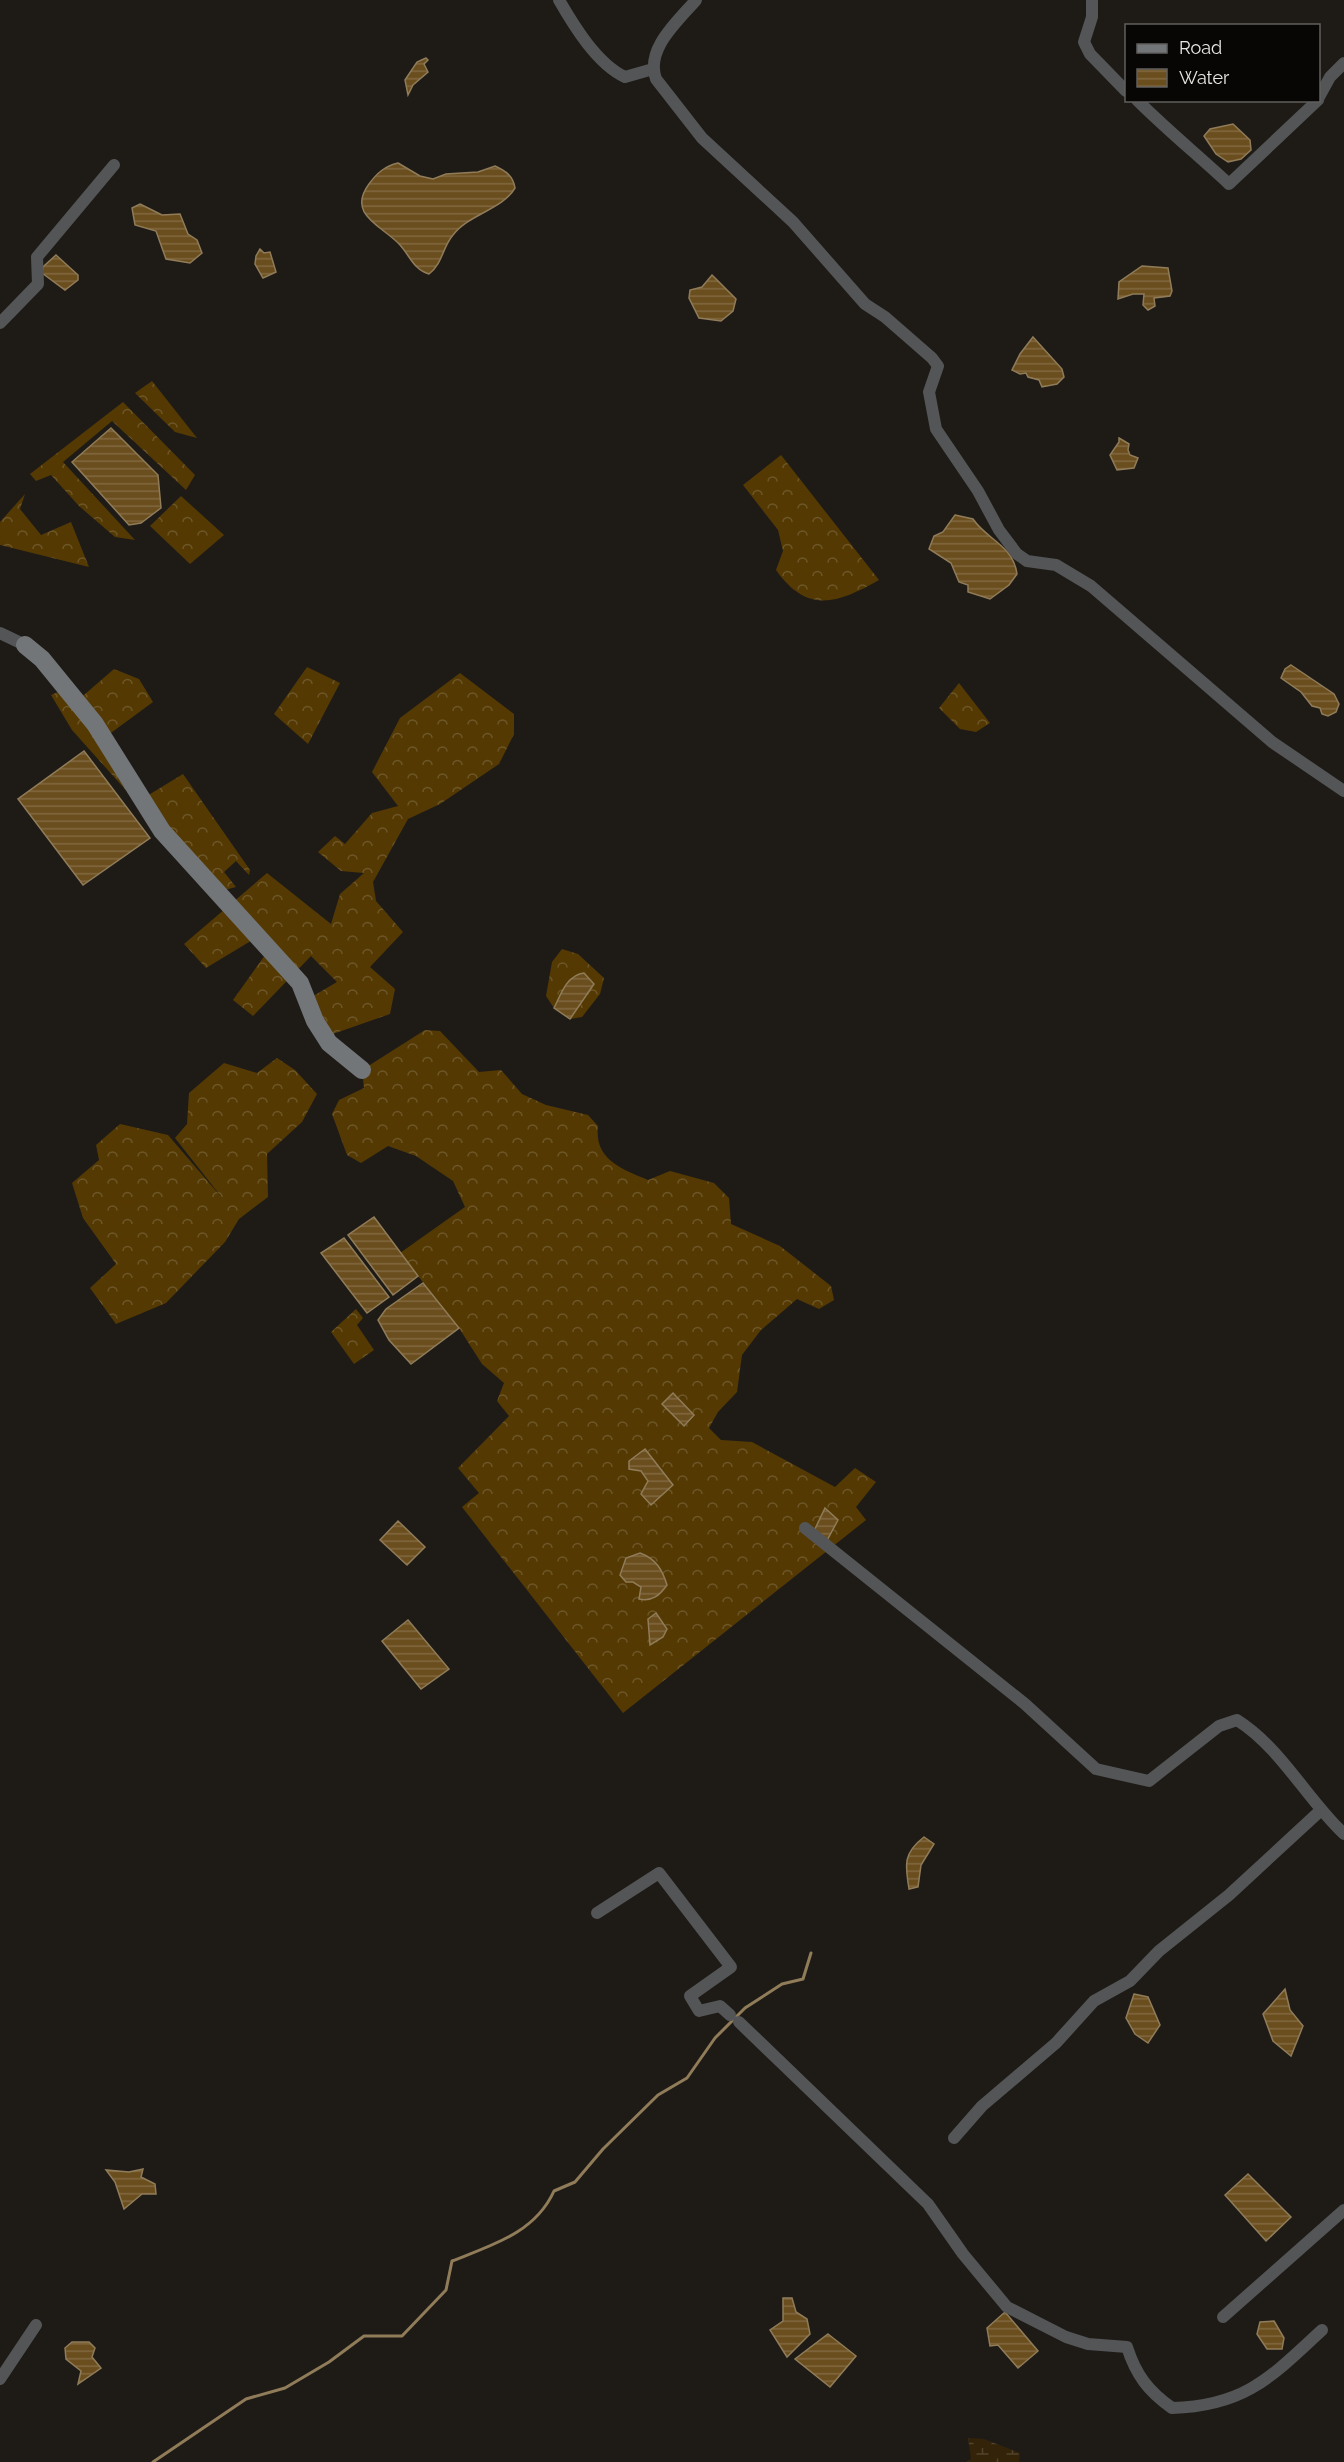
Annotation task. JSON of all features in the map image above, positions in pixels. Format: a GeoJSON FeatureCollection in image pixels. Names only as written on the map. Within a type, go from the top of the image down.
{"type":"FeatureCollection","features":[{"type":"Feature","properties":{"kind":"street"},"geometry":{"type":"LineString","coordinates":[[559,0],[579,36],[614,72],[625,77],[653,69]]}},
{"type":"Feature","properties":{"kind":"street"},"geometry":{"type":"LineString","coordinates":[[696,0],[675,23],[654,56],[653,69],[656,79],[702,138],[793,222],[865,304],[885,317],[932,358],[938,366],[929,392],[936,429],[978,491],[999,530],[1017,554],[1027,561],[1056,566],[1091,586],[1272,742],[1344,791]]}},
{"type":"Feature","properties":{"kind":"street"},"geometry":{"type":"LineString","coordinates":[[1092,0],[1092,16],[1084,42],[1095,61],[1125,90]]}},
{"type":"Feature","properties":{"kind":"street"},"geometry":{"type":"LineString","coordinates":[[1320,96],[1330,76],[1344,63]]}},
{"type":"Feature","properties":{"kind":"street"},"geometry":{"type":"LineString","coordinates":[[1139,102],[1173,137],[1191,148],[1229,184],[1316,102]]}},
{"type":"Feature","properties":{"kind":"street"},"geometry":{"type":"LineString","coordinates":[[0,323],[38,284],[37,257],[114,165]]}},
{"type":"Feature","properties":{"kind":"street"},"geometry":{"type":"LineString","coordinates":[[0,633],[25,645],[42,659],[95,724],[162,831],[300,982],[315,1021],[329,1042],[362,1070]]}},
{"type":"Feature","properties":{"kind":"street"},"geometry":{"type":"LineString","coordinates":[[805,1528],[1025,1704],[1096,1769],[1149,1781],[1219,1726],[1237,1720],[1259,1734],[1320,1811],[1344,1834]]}},
{"type":"Feature","properties":{"kind":"street"},"geometry":{"type":"LineString","coordinates":[[954,2138],[982,2106],[1048,2050],[1094,2001],[1130,1981],[1159,1951],[1229,1895],[1320,1811]]}},
{"type":"Feature","properties":{"kind":"street"},"geometry":{"type":"LineString","coordinates":[[597,1913],[659,1873],[731,1967],[690,1996],[699,2011],[720,2006],[928,2204],[963,2254],[1007,2307],[1066,2337],[1088,2344],[1127,2347],[1135,2372],[1153,2395],[1172,2408],[1213,2403],[1259,2386],[1322,2330]]}},
{"type":"Feature","properties":{"kind":"street"},"geometry":{"type":"LineString","coordinates":[[1224,2317],[1344,2210]]}},
{"type":"Feature","properties":{"kind":"street"},"geometry":{"type":"LineString","coordinates":[[0,2379],[36,2325]]}},
{"type":"Feature","properties":{"kind":"green space"},"geometry":{"type":"Polygon","coordinates":[[[152,381],[197,438],[175,432],[135,393],[152,381]]]}},
{"type":"Feature","properties":{"kind":"green space"},"geometry":{"type":"Polygon","coordinates":[[[123,402],[195,475],[186,490],[112,421],[63,462],[135,540],[115,537],[79,506],[51,475],[36,481],[30,474],[123,402]]]}},
{"type":"Feature","properties":{"kind":"green space"},"geometry":{"type":"Polygon","coordinates":[[[781,455],[879,580],[837,599],[812,599],[800,594],[776,570],[783,551],[778,530],[743,485],[781,455]]]}},
{"type":"Feature","properties":{"kind":"green space"},"geometry":{"type":"Polygon","coordinates":[[[25,494],[20,509],[41,535],[71,522],[89,567],[0,545],[0,522],[25,494]]]}},
{"type":"Feature","properties":{"kind":"green space"},"geometry":{"type":"Polygon","coordinates":[[[181,496],[224,535],[190,564],[150,526],[181,496]]]}},
{"type":"Feature","properties":{"kind":"green space"},"geometry":{"type":"Polygon","coordinates":[[[307,667],[340,683],[308,744],[274,714],[307,667]]]}},
{"type":"Feature","properties":{"kind":"green space"},"geometry":{"type":"Polygon","coordinates":[[[114,669],[139,679],[153,702],[104,738],[142,799],[183,774],[250,870],[249,875],[236,861],[224,872],[236,887],[217,892],[72,730],[51,695],[67,688],[77,701],[114,669]]]}},
{"type":"Feature","properties":{"kind":"green space"},"geometry":{"type":"Polygon","coordinates":[[[460,673],[514,714],[514,734],[499,764],[440,804],[408,819],[373,882],[376,901],[403,932],[370,967],[395,989],[390,1014],[327,1036],[308,999],[337,982],[311,956],[253,1016],[233,1000],[265,955],[254,939],[206,968],[184,944],[267,873],[331,924],[340,894],[364,873],[341,871],[318,852],[335,836],[345,844],[372,813],[398,806],[372,772],[400,718],[460,673]]]}},
{"type":"Feature","properties":{"kind":"green space"},"geometry":{"type":"Polygon","coordinates":[[[959,683],[990,723],[976,732],[960,729],[939,708],[959,683]]]}},
{"type":"Feature","properties":{"kind":"green space"},"geometry":{"type":"Polygon","coordinates":[[[562,949],[578,954],[604,978],[600,994],[582,1017],[570,1019],[554,1008],[546,996],[552,962],[562,949]]]}},
{"type":"Feature","properties":{"kind":"green space"},"geometry":{"type":"Polygon","coordinates":[[[425,1030],[440,1031],[479,1072],[501,1070],[522,1094],[546,1105],[588,1115],[598,1126],[600,1147],[605,1155],[629,1172],[648,1180],[670,1171],[714,1183],[729,1198],[731,1224],[780,1246],[831,1286],[834,1300],[819,1309],[797,1299],[761,1330],[742,1355],[737,1392],[718,1412],[709,1428],[721,1440],[752,1442],[835,1487],[855,1468],[876,1482],[856,1507],[866,1520],[623,1713],[462,1507],[479,1493],[458,1468],[509,1416],[497,1401],[504,1383],[482,1364],[459,1328],[400,1253],[465,1207],[453,1181],[416,1156],[388,1146],[361,1163],[347,1155],[332,1114],[339,1100],[364,1088],[362,1070],[425,1030]]]}},
{"type":"Feature","properties":{"kind":"green space"},"geometry":{"type":"Polygon","coordinates":[[[277,1058],[295,1070],[317,1094],[302,1122],[267,1154],[268,1197],[239,1219],[225,1242],[166,1303],[116,1324],[90,1288],[116,1264],[83,1218],[72,1183],[99,1160],[96,1145],[120,1124],[168,1135],[223,1199],[175,1138],[187,1124],[189,1093],[224,1063],[257,1073],[277,1058]]]}},
{"type":"Feature","properties":{"kind":"green space"},"geometry":{"type":"Polygon","coordinates":[[[356,1309],[363,1318],[357,1325],[374,1350],[354,1364],[331,1332],[356,1309]]]}},
{"type":"Feature","properties":{"kind":"green space"},"geometry":{"type":"Polygon","coordinates":[[[968,2438],[984,2439],[1020,2453],[1019,2462],[967,2462],[971,2459],[968,2438]]]}},
{"type":"Feature","properties":{"kind":"water"},"geometry":{"type":"Polygon","coordinates":[[[426,58],[428,60],[424,64],[428,72],[413,85],[408,95],[405,80],[417,62],[426,58]]]}},
{"type":"Feature","properties":{"kind":"water"},"geometry":{"type":"Polygon","coordinates":[[[1233,124],[1250,140],[1251,150],[1241,159],[1228,162],[1216,154],[1204,136],[1210,129],[1233,124]]]}},
{"type":"Feature","properties":{"kind":"water"},"geometry":{"type":"Polygon","coordinates":[[[398,163],[420,176],[433,179],[446,174],[478,172],[495,166],[508,174],[515,188],[502,202],[468,222],[453,235],[434,270],[429,274],[416,266],[400,245],[364,212],[363,195],[369,184],[385,168],[398,163]]]}},
{"type":"Feature","properties":{"kind":"water"},"geometry":{"type":"Polygon","coordinates":[[[140,204],[162,215],[180,214],[188,234],[197,240],[202,253],[190,263],[166,259],[156,231],[135,225],[132,208],[140,204]]]}},
{"type":"Feature","properties":{"kind":"water"},"geometry":{"type":"Polygon","coordinates":[[[260,249],[264,253],[270,252],[276,272],[263,278],[255,264],[260,249]]]}},
{"type":"Feature","properties":{"kind":"water"},"geometry":{"type":"Polygon","coordinates":[[[56,255],[78,275],[78,280],[65,290],[42,273],[43,267],[56,255]]]}},
{"type":"Feature","properties":{"kind":"water"},"geometry":{"type":"Polygon","coordinates":[[[1142,266],[1168,268],[1172,291],[1170,296],[1154,298],[1155,306],[1148,310],[1143,305],[1144,294],[1133,294],[1118,299],[1119,282],[1142,266]]]}},
{"type":"Feature","properties":{"kind":"water"},"geometry":{"type":"Polygon","coordinates":[[[712,275],[736,299],[733,311],[721,321],[699,318],[689,298],[690,290],[702,287],[712,275]]]}},
{"type":"Feature","properties":{"kind":"water"},"geometry":{"type":"Polygon","coordinates":[[[1033,337],[1062,369],[1064,377],[1057,384],[1042,387],[1039,380],[1028,377],[1026,373],[1020,374],[1012,370],[1020,354],[1033,337]]]}},
{"type":"Feature","properties":{"kind":"water"},"geometry":{"type":"Polygon","coordinates":[[[111,428],[158,475],[161,508],[141,523],[129,525],[72,462],[111,428]]]}},
{"type":"Feature","properties":{"kind":"water"},"geometry":{"type":"Polygon","coordinates":[[[1119,438],[1129,444],[1130,455],[1138,458],[1134,468],[1117,470],[1110,455],[1119,442],[1119,438]]]}},
{"type":"Feature","properties":{"kind":"water"},"geometry":{"type":"Polygon","coordinates":[[[955,515],[973,519],[1005,549],[1015,564],[1017,574],[1009,585],[990,599],[968,592],[968,585],[959,582],[951,563],[929,549],[934,536],[943,532],[955,515]]]}},
{"type":"Feature","properties":{"kind":"water"},"geometry":{"type":"Polygon","coordinates":[[[1291,665],[1334,694],[1339,704],[1336,712],[1328,716],[1322,714],[1320,708],[1312,706],[1301,692],[1281,678],[1285,669],[1291,665]]]}},
{"type":"Feature","properties":{"kind":"water"},"geometry":{"type":"Polygon","coordinates":[[[84,751],[150,838],[83,885],[18,799],[84,751]]]}},
{"type":"Feature","properties":{"kind":"water"},"geometry":{"type":"Polygon","coordinates":[[[584,973],[594,984],[570,1019],[554,1008],[569,981],[584,973]]]}},
{"type":"Feature","properties":{"kind":"water"},"geometry":{"type":"Polygon","coordinates":[[[374,1217],[418,1276],[393,1295],[348,1235],[374,1217]]]}},
{"type":"Feature","properties":{"kind":"water"},"geometry":{"type":"Polygon","coordinates":[[[344,1238],[389,1297],[367,1313],[321,1253],[344,1238]]]}},
{"type":"Feature","properties":{"kind":"water"},"geometry":{"type":"Polygon","coordinates":[[[423,1283],[459,1328],[411,1364],[389,1340],[378,1320],[386,1309],[423,1283]]]}},
{"type":"Feature","properties":{"kind":"water"},"geometry":{"type":"Polygon","coordinates":[[[673,1393],[694,1415],[684,1426],[662,1404],[673,1393]]]}},
{"type":"Feature","properties":{"kind":"water"},"geometry":{"type":"Polygon","coordinates":[[[645,1449],[673,1485],[651,1505],[641,1494],[648,1481],[641,1471],[629,1469],[629,1461],[645,1449]]]}},
{"type":"Feature","properties":{"kind":"water"},"geometry":{"type":"Polygon","coordinates":[[[825,1508],[838,1520],[825,1544],[813,1533],[825,1508]]]}},
{"type":"Feature","properties":{"kind":"water"},"geometry":{"type":"Polygon","coordinates":[[[398,1521],[425,1547],[407,1565],[380,1540],[398,1521]]]}},
{"type":"Feature","properties":{"kind":"water"},"geometry":{"type":"Polygon","coordinates":[[[640,1553],[658,1565],[667,1585],[652,1599],[639,1599],[641,1587],[633,1582],[626,1582],[620,1575],[626,1558],[640,1553]]]}},
{"type":"Feature","properties":{"kind":"water"},"geometry":{"type":"Polygon","coordinates":[[[656,1613],[667,1629],[663,1637],[650,1645],[648,1619],[656,1613]]]}},
{"type":"Feature","properties":{"kind":"water"},"geometry":{"type":"Polygon","coordinates":[[[408,1620],[449,1669],[421,1689],[382,1641],[408,1620]]]}},
{"type":"Feature","properties":{"kind":"water"},"geometry":{"type":"Polygon","coordinates":[[[924,1837],[934,1844],[921,1865],[918,1887],[909,1889],[907,1860],[912,1849],[924,1837]]]}},
{"type":"Feature","properties":{"kind":"water"},"geometry":{"type":"Polygon","coordinates":[[[1285,1989],[1290,2010],[1303,2026],[1291,2056],[1273,2041],[1263,2014],[1285,1989]]]}},
{"type":"Feature","properties":{"kind":"water"},"geometry":{"type":"Polygon","coordinates":[[[1134,1994],[1148,1997],[1160,2025],[1148,2043],[1135,2034],[1126,2018],[1134,1994]]]}},
{"type":"Feature","properties":{"kind":"water"},"geometry":{"type":"Polygon","coordinates":[[[143,2169],[141,2177],[155,2184],[156,2194],[142,2194],[124,2209],[115,2182],[106,2170],[129,2172],[143,2169]]]}},
{"type":"Feature","properties":{"kind":"water"},"geometry":{"type":"Polygon","coordinates":[[[1248,2174],[1291,2217],[1266,2241],[1225,2195],[1248,2174]]]}},
{"type":"Feature","properties":{"kind":"water"},"geometry":{"type":"Polygon","coordinates":[[[783,2298],[792,2298],[796,2312],[807,2319],[810,2334],[787,2357],[770,2330],[783,2321],[783,2298]]]}},
{"type":"Feature","properties":{"kind":"water"},"geometry":{"type":"Polygon","coordinates":[[[1005,2312],[1038,2351],[1018,2368],[998,2345],[990,2346],[987,2328],[1005,2312]]]}},
{"type":"Feature","properties":{"kind":"water"},"geometry":{"type":"Polygon","coordinates":[[[1274,2321],[1284,2338],[1282,2349],[1267,2349],[1257,2334],[1260,2322],[1274,2321]]]}},
{"type":"Feature","properties":{"kind":"water"},"geometry":{"type":"Polygon","coordinates":[[[828,2334],[856,2356],[830,2387],[795,2359],[828,2334]]]}},
{"type":"Feature","properties":{"kind":"water"},"geometry":{"type":"Polygon","coordinates":[[[72,2342],[89,2342],[95,2348],[92,2357],[101,2368],[78,2384],[81,2371],[66,2359],[65,2348],[72,2342]]]}},
{"type":"Feature","properties":{"kind":"waterway"},"geometry":{"type":"LineString","coordinates":[[153,2462],[246,2399],[285,2388],[329,2362],[364,2336],[402,2336],[446,2290],[452,2261],[511,2236],[536,2217],[554,2191],[575,2182],[603,2149],[658,2095],[687,2078],[715,2038],[745,2008],[782,1984],[803,1979],[811,1953]]}}]}
